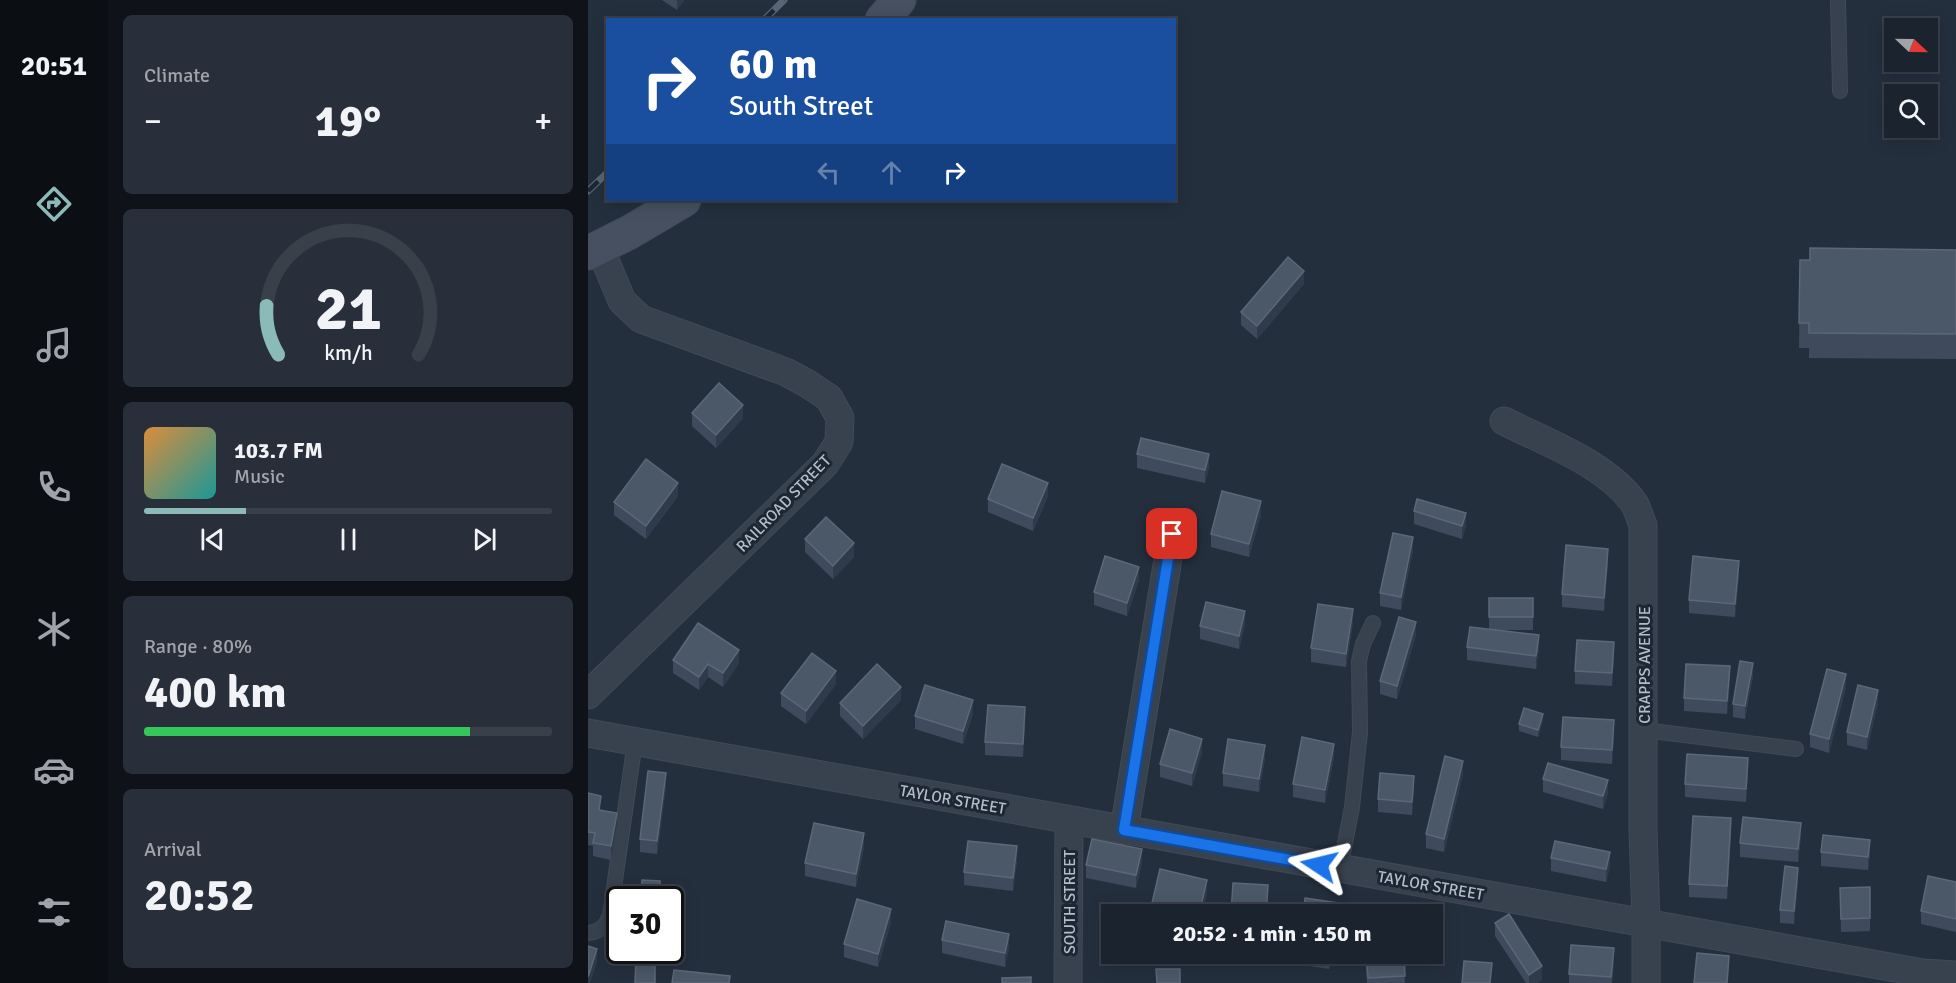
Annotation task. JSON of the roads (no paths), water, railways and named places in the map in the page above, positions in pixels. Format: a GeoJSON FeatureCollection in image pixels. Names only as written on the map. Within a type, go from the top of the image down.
{"type":"FeatureCollection","features":[{"type":"Feature","properties":{"kind":"street"},"geometry":{"type":"LineString","coordinates":[[884,18],[899,0]]}},
{"type":"Feature","properties":{"kind":"street"},"geometry":{"type":"LineString","coordinates":[[594,251],[682,201]]}},
{"type":"Feature","properties":{"kind":"street","name":"RAILROAD STREET"},"geometry":{"type":"LineString","coordinates":[[588,695],[825,464],[839,442],[840,418],[829,399],[786,372],[641,319],[622,301],[594,251]]}},
{"type":"Feature","properties":{"kind":"street","name":"CRAPPS AVENUE"},"geometry":{"type":"LineString","coordinates":[[1504,421],[1588,464],[1622,489],[1635,506],[1643,525],[1643,830],[1646,983]]}},
{"type":"Feature","properties":{"kind":"street"},"geometry":{"type":"LineString","coordinates":[[1124,830],[1172,534]]}},
{"type":"Feature","properties":{"kind":"street","name":"TAYLOR STREET"},"geometry":{"type":"LineString","coordinates":[[588,733],[1646,924],[1923,972],[1956,975]]}},
{"type":"Feature","properties":{"kind":"street","name":"SOUTH STREET"},"geometry":{"type":"LineString","coordinates":[[1068,983],[1069,820]]}},
{"type":"Feature","properties":{"kind":"lane"},"geometry":{"type":"LineString","coordinates":[[1838,0],[1840,91]]}},
{"type":"Feature","properties":{"kind":"lane"},"geometry":{"type":"LineString","coordinates":[[1340,869],[1352,807],[1360,732],[1359,661],[1363,644],[1373,624]]}},
{"type":"Feature","properties":{"kind":"lane"},"geometry":{"type":"LineString","coordinates":[[1644,729],[1796,749]]}},
{"type":"Feature","properties":{"kind":"lane"},"geometry":{"type":"LineString","coordinates":[[588,933],[600,931],[610,915],[635,742]]}},
{"type":"Feature","properties":{"kind":"railway"},"geometry":{"type":"LineString","coordinates":[[766,18],[784,0]]}},
{"type":"Feature","properties":{"kind":"railway"},"geometry":{"type":"LineString","coordinates":[[588,191],[606,174]]}}]}
